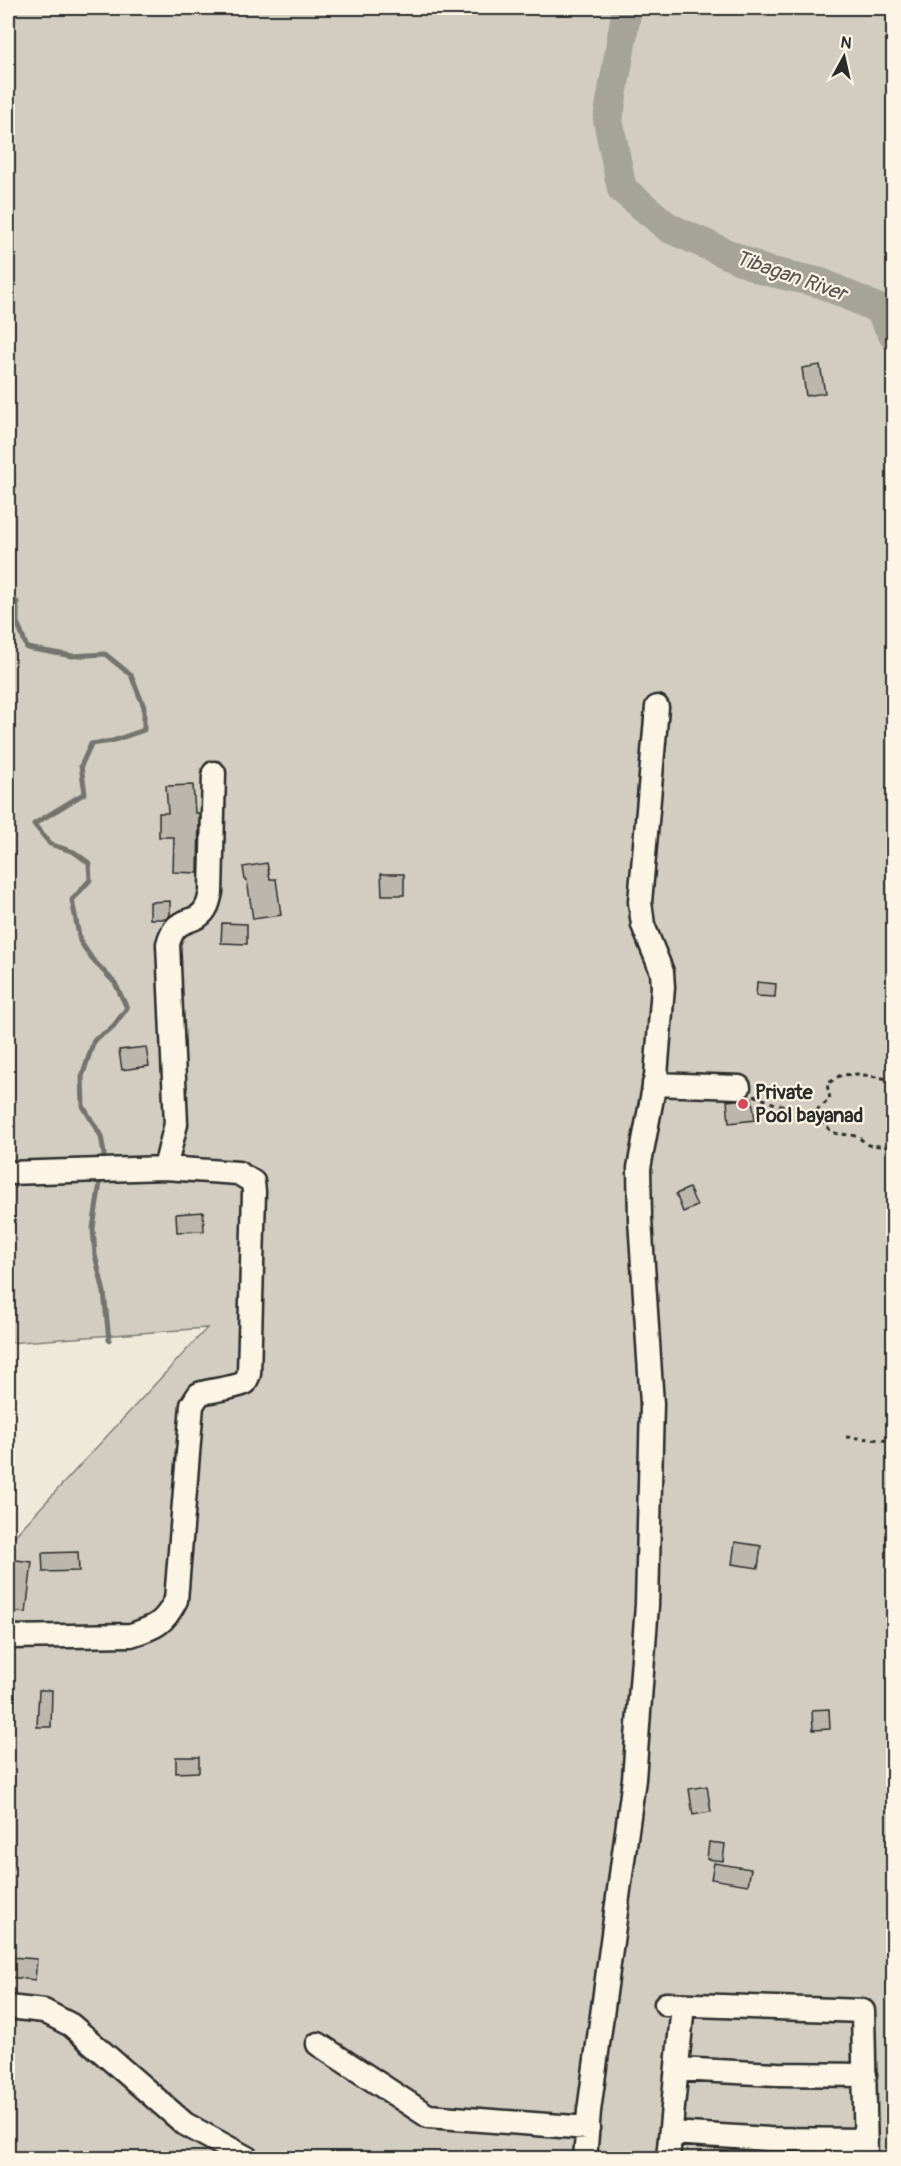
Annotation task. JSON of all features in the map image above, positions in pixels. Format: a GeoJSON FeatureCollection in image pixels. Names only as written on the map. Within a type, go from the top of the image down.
{"type":"FeatureCollection","features":[{"type":"Feature","properties":{"kind":"street"},"geometry":{"type":"LineString","coordinates":[[585,2158],[634,1779],[647,1605],[652,1404],[640,1219],[639,1168],[654,1084],[663,987],[662,972],[643,925],[640,902],[657,707]]}},
{"type":"Feature","properties":{"kind":"street"},"geometry":{"type":"LineString","coordinates":[[165,1168],[176,1124],[168,944],[171,932],[178,925],[194,919],[207,906],[211,892],[214,773]]}},
{"type":"Feature","properties":{"kind":"street"},"geometry":{"type":"LineString","coordinates":[[654,1084],[739,1087]]}},
{"type":"Feature","properties":{"kind":"street"},"geometry":{"type":"LineString","coordinates":[[8,1173],[131,1168],[238,1173],[253,1182],[254,1192],[249,1374],[246,1383],[232,1389],[213,1390],[199,1394],[192,1405],[176,1600],[168,1617],[150,1629],[131,1635],[8,1637]]}},
{"type":"Feature","properties":{"kind":"street"},"geometry":{"type":"LineString","coordinates":[[668,2158],[677,2069],[674,2004],[863,2011],[866,2149],[769,2139],[671,2133]]}},
{"type":"Feature","properties":{"kind":"street"},"geometry":{"type":"LineString","coordinates":[[8,2007],[44,2011],[71,2025],[185,2124],[247,2158]]}},
{"type":"Feature","properties":{"kind":"street"},"geometry":{"type":"LineString","coordinates":[[318,2044],[428,2116],[588,2128]]}},
{"type":"Feature","properties":{"kind":"street"},"geometry":{"type":"LineString","coordinates":[[677,2069],[777,2074],[865,2075]]}},
{"type":"Feature","properties":{"kind":"path"},"geometry":{"type":"LineString","coordinates":[[816,1120],[818,1109],[830,1099],[827,1084],[842,1075],[858,1074],[894,1080]]}},
{"type":"Feature","properties":{"kind":"path"},"geometry":{"type":"LineString","coordinates":[[739,1087],[775,1104],[798,1109],[833,1133],[857,1136],[868,1145],[894,1147]]}},
{"type":"Feature","properties":{"kind":"path"},"geometry":{"type":"LineString","coordinates":[[846,1437],[894,1441]]}},
{"type":"Feature","properties":{"kind":"shaded area"},"geometry":{"type":"Polygon","coordinates":[[[8,8],[893,8],[893,2158],[8,2158],[8,1543],[207,1328],[8,1343],[8,8]]]}},
{"type":"Feature","properties":{"kind":"building"},"geometry":{"type":"Polygon","coordinates":[[[820,365],[825,393],[806,396],[802,368],[820,365]]]}},
{"type":"Feature","properties":{"kind":"building"},"geometry":{"type":"Polygon","coordinates":[[[193,785],[195,813],[199,813],[198,873],[173,872],[174,837],[159,837],[159,813],[168,813],[166,786],[193,785]]]}},
{"type":"Feature","properties":{"kind":"building"},"geometry":{"type":"Polygon","coordinates":[[[267,863],[270,879],[276,879],[281,915],[253,919],[243,867],[267,863]]]}},
{"type":"Feature","properties":{"kind":"building"},"geometry":{"type":"Polygon","coordinates":[[[381,874],[404,874],[404,895],[382,895],[381,874]]]}},
{"type":"Feature","properties":{"kind":"building"},"geometry":{"type":"Polygon","coordinates":[[[170,901],[170,915],[166,919],[150,919],[150,902],[170,901]]]}},
{"type":"Feature","properties":{"kind":"building"},"geometry":{"type":"Polygon","coordinates":[[[222,923],[247,924],[247,944],[221,943],[222,923]]]}},
{"type":"Feature","properties":{"kind":"building"},"geometry":{"type":"Polygon","coordinates":[[[757,982],[776,984],[775,997],[756,996],[757,982]]]}},
{"type":"Feature","properties":{"kind":"building"},"geometry":{"type":"Polygon","coordinates":[[[146,1047],[149,1066],[122,1070],[119,1050],[146,1047]]]}},
{"type":"Feature","properties":{"kind":"building"},"geometry":{"type":"Polygon","coordinates":[[[752,1098],[755,1120],[729,1123],[727,1101],[752,1098]]]}},
{"type":"Feature","properties":{"kind":"building"},"geometry":{"type":"Polygon","coordinates":[[[689,1188],[697,1206],[683,1212],[676,1194],[689,1188]]]}},
{"type":"Feature","properties":{"kind":"building"},"geometry":{"type":"Polygon","coordinates":[[[203,1212],[204,1231],[177,1232],[176,1214],[203,1212]]]}},
{"type":"Feature","properties":{"kind":"building"},"geometry":{"type":"Polygon","coordinates":[[[735,1542],[761,1546],[758,1568],[732,1564],[735,1542]]]}},
{"type":"Feature","properties":{"kind":"building"},"geometry":{"type":"Polygon","coordinates":[[[78,1552],[79,1571],[43,1572],[42,1553],[78,1552]]]}},
{"type":"Feature","properties":{"kind":"building"},"geometry":{"type":"Polygon","coordinates":[[[8,1559],[32,1562],[26,1613],[8,1611],[8,1559]]]}},
{"type":"Feature","properties":{"kind":"building"},"geometry":{"type":"Polygon","coordinates":[[[39,1690],[52,1690],[51,1727],[37,1727],[39,1690]]]}},
{"type":"Feature","properties":{"kind":"building"},"geometry":{"type":"Polygon","coordinates":[[[829,1709],[830,1729],[813,1730],[812,1710],[829,1709]]]}},
{"type":"Feature","properties":{"kind":"building"},"geometry":{"type":"Polygon","coordinates":[[[176,1757],[199,1757],[199,1772],[176,1773],[176,1757]]]}},
{"type":"Feature","properties":{"kind":"building"},"geometry":{"type":"Polygon","coordinates":[[[707,1786],[711,1812],[693,1815],[689,1789],[707,1786]]]}},
{"type":"Feature","properties":{"kind":"building"},"geometry":{"type":"Polygon","coordinates":[[[709,1842],[725,1844],[723,1861],[707,1859],[709,1842]]]}},
{"type":"Feature","properties":{"kind":"building"},"geometry":{"type":"Polygon","coordinates":[[[714,1863],[751,1869],[748,1885],[711,1879],[714,1863]]]}},
{"type":"Feature","properties":{"kind":"building"},"geometry":{"type":"Polygon","coordinates":[[[10,1957],[37,1959],[35,1980],[8,1977],[10,1957]]]}},
{"type":"Feature","properties":{"kind":"waterway","name":"Tibagan River"},"geometry":{"type":"LineString","coordinates":[[627,8],[608,120],[622,189],[669,228],[763,270],[821,283],[879,309],[894,336]]}},
{"type":"Feature","properties":{"kind":"waterway"},"geometry":{"type":"LineString","coordinates":[[8,596],[17,602],[17,622],[27,648],[72,656],[105,654],[131,675],[144,707],[144,730],[112,741],[91,744],[81,766],[85,793],[34,824],[50,844],[74,852],[89,863],[90,880],[72,900],[80,941],[92,959],[115,983],[127,1008],[112,1028],[94,1040],[82,1077],[83,1106],[101,1136],[103,1163]]}},
{"type":"Feature","properties":{"kind":"waterway"},"geometry":{"type":"LineString","coordinates":[[101,1176],[93,1228],[95,1255],[104,1292],[109,1340]]}},
{"type":"Feature","properties":{"kind":"place","name":"Private Pool bayanad"},"geometry":{"type":"Point","coordinates":[743,1104]}}]}
